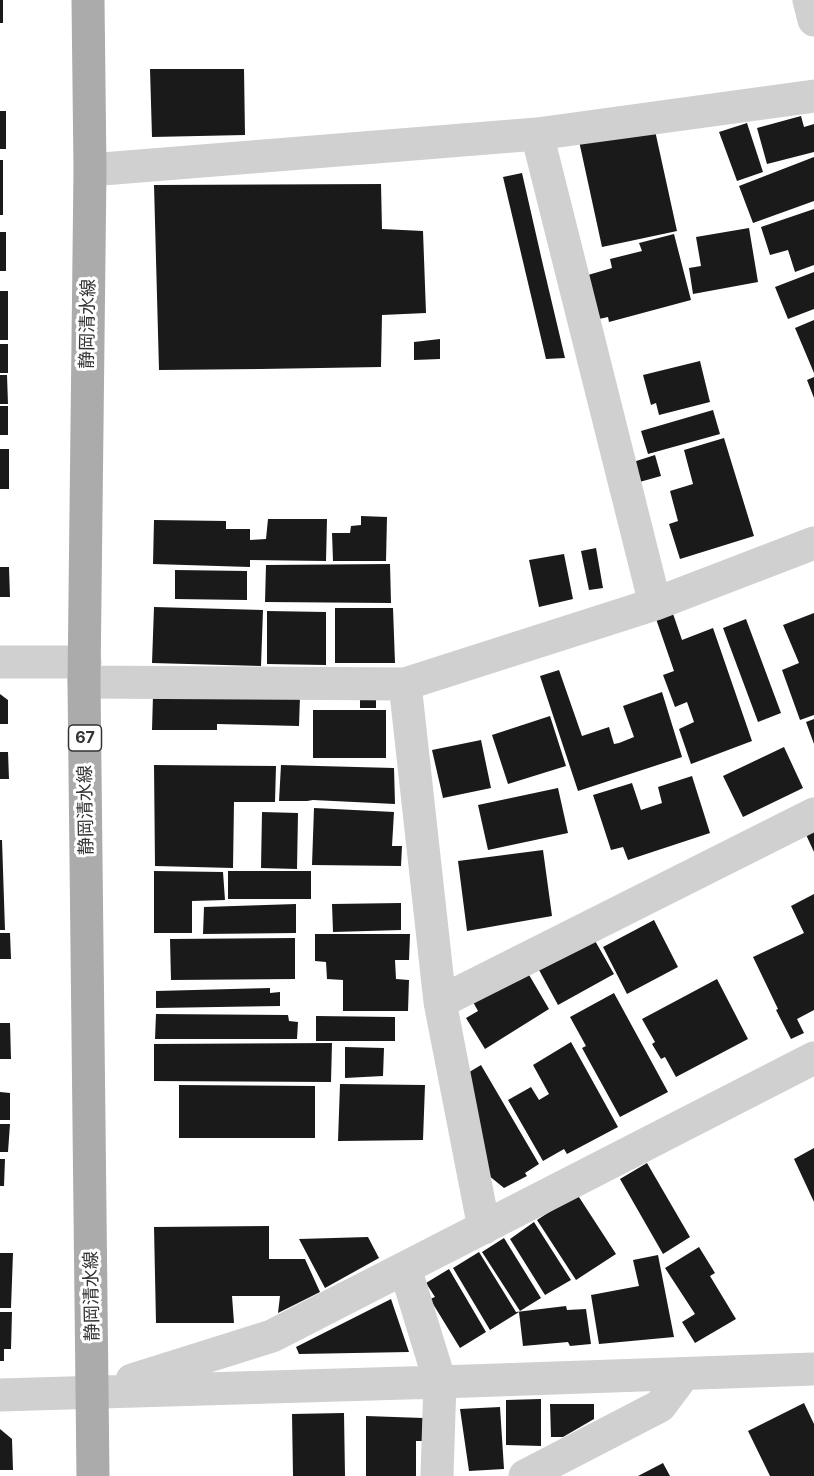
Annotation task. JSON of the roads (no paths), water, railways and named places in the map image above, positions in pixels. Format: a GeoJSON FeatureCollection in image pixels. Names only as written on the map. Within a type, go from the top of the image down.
{"type":"FeatureCollection","features":[{"type":"Feature","properties":{"kind":"main road","name":"静岡清水線"},"geometry":{"type":"LineString","coordinates":[[88,0],[90,170],[85,672],[93,1476]]}},
{"type":"Feature","properties":{"kind":"street"},"geometry":{"type":"LineString","coordinates":[[809,0],[814,20]]}},
{"type":"Feature","properties":{"kind":"street"},"geometry":{"type":"LineString","coordinates":[[90,170],[537,134],[814,96]]}},
{"type":"Feature","properties":{"kind":"street"},"geometry":{"type":"LineString","coordinates":[[537,134],[655,604]]}},
{"type":"Feature","properties":{"kind":"street"},"geometry":{"type":"LineString","coordinates":[[0,662],[85,672],[405,684],[655,604],[814,543]]}},
{"type":"Feature","properties":{"kind":"street"},"geometry":{"type":"LineString","coordinates":[[405,684],[440,1002],[484,1228]]}},
{"type":"Feature","properties":{"kind":"street"},"geometry":{"type":"LineString","coordinates":[[440,1002],[814,814]]}},
{"type":"Feature","properties":{"kind":"street"},"geometry":{"type":"LineString","coordinates":[[93,1392],[272,1336],[814,1058]]}},
{"type":"Feature","properties":{"kind":"street"},"geometry":{"type":"LineString","coordinates":[[405,1268],[440,1382],[437,1476]]}},
{"type":"Feature","properties":{"kind":"street"},"geometry":{"type":"LineString","coordinates":[[0,1395],[814,1368]]}},
{"type":"Feature","properties":{"kind":"street"},"geometry":{"type":"LineString","coordinates":[[525,1476],[660,1406],[684,1374]]}}]}
